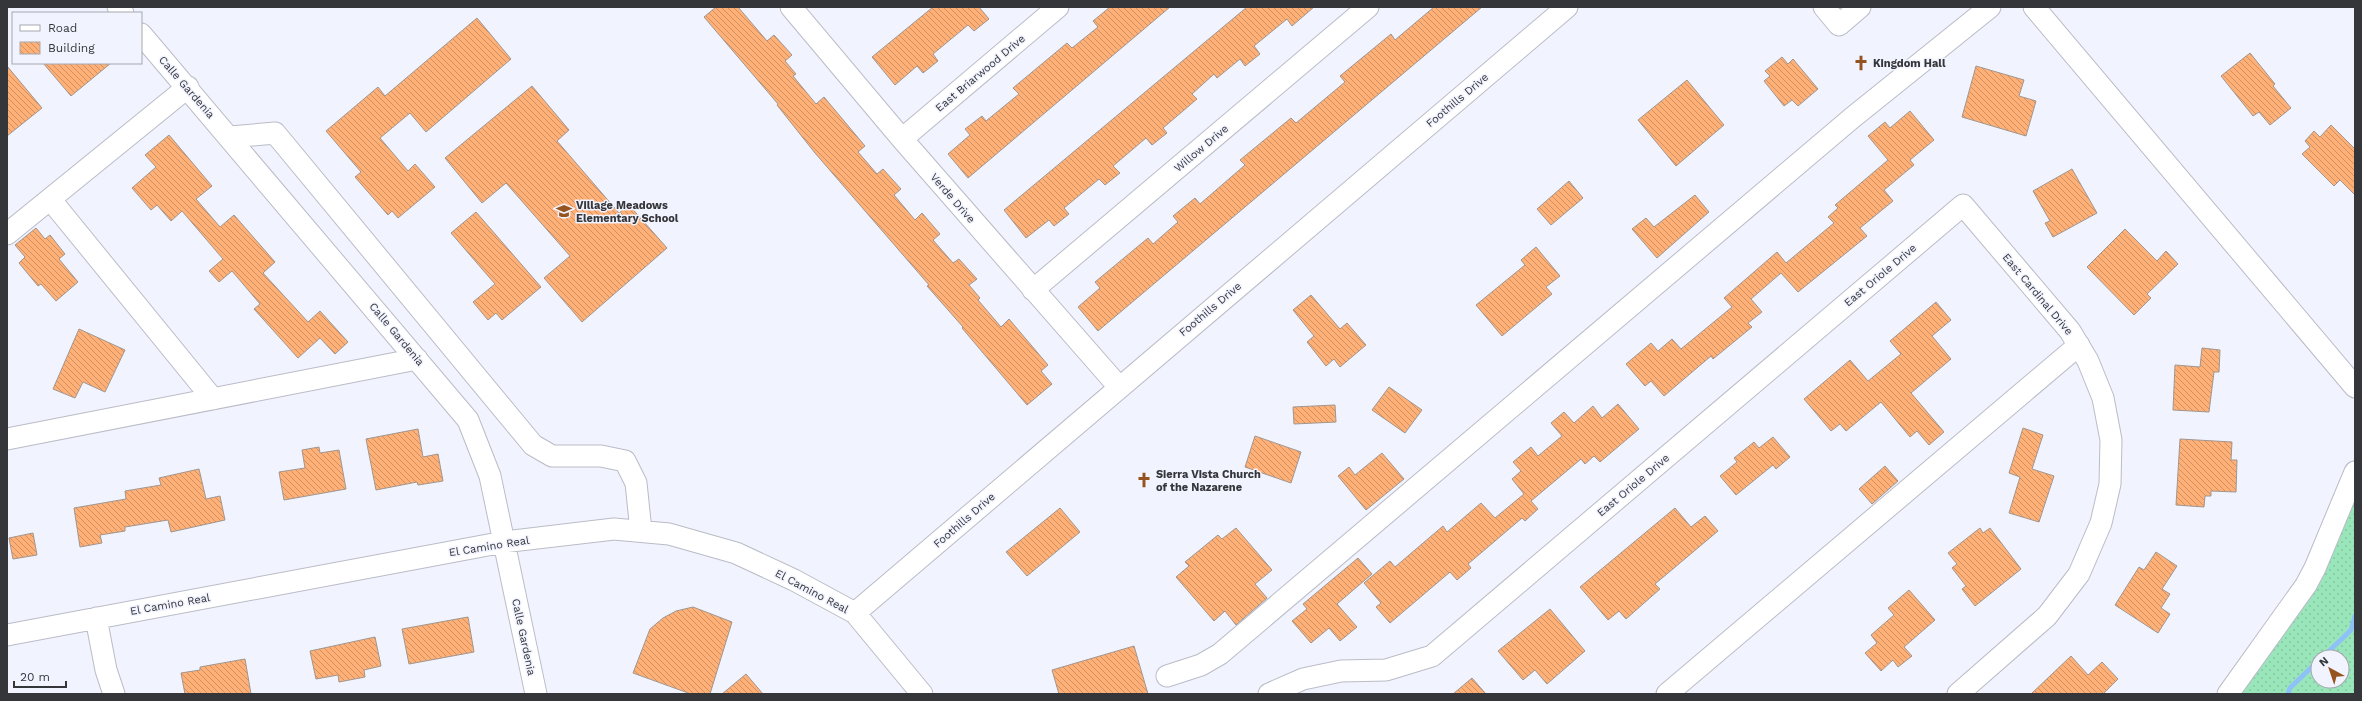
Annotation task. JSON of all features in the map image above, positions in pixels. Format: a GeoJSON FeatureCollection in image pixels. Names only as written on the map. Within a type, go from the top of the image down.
{"type":"FeatureCollection","features":[{"type":"Feature","properties":{"kind":"street","name":"Verde Drive"},"geometry":{"type":"LineString","coordinates":[[791,7],[902,139],[1119,387]]}},
{"type":"Feature","properties":{"kind":"street","name":"East Briarwood Drive"},"geometry":{"type":"LineString","coordinates":[[902,139],[1058,7]]}},
{"type":"Feature","properties":{"kind":"street","name":"Willow Drive"},"geometry":{"type":"LineString","coordinates":[[1033,290],[1368,7]]}},
{"type":"Feature","properties":{"kind":"street","name":"Foothills Drive"},"geometry":{"type":"LineString","coordinates":[[855,613],[1567,7]]}},
{"type":"Feature","properties":{"kind":"street"},"geometry":{"type":"LineString","coordinates":[[1824,7],[1839,25],[1860,7]]}},
{"type":"Feature","properties":{"kind":"street"},"geometry":{"type":"LineString","coordinates":[[1167,676],[1201,665],[1220,654],[1852,118],[1990,7]]}},
{"type":"Feature","properties":{"kind":"street"},"geometry":{"type":"LineString","coordinates":[[2034,7],[2355,387]]}},
{"type":"Feature","properties":{"kind":"street","name":"Calle Gardenia"},"geometry":{"type":"LineString","coordinates":[[142,35],[418,358],[468,420],[490,476],[536,694]]}},
{"type":"Feature","properties":{"kind":"street"},"geometry":{"type":"LineString","coordinates":[[7,234],[188,88]]}},
{"type":"Feature","properties":{"kind":"street"},"geometry":{"type":"LineString","coordinates":[[230,137],[275,133],[533,445],[552,456],[601,456],[626,461],[636,483],[641,531]]}},
{"type":"Feature","properties":{"kind":"street"},"geometry":{"type":"LineString","coordinates":[[50,199],[213,399]]}},
{"type":"Feature","properties":{"kind":"street","name":"East Cardinal Drive"},"geometry":{"type":"LineString","coordinates":[[1958,694],[2048,616],[2079,574],[2101,523],[2110,484],[2111,440],[2103,398],[2088,361],[2079,345],[2070,331],[1963,205]]}},
{"type":"Feature","properties":{"kind":"street","name":"East Oriole Drive"},"geometry":{"type":"LineString","coordinates":[[1269,694],[1302,679],[1341,671],[1386,670],[1432,656],[1963,205]]}},
{"type":"Feature","properties":{"kind":"street"},"geometry":{"type":"LineString","coordinates":[[1667,694],[2079,345]]}},
{"type":"Feature","properties":{"kind":"street"},"geometry":{"type":"LineString","coordinates":[[7,438],[418,358]]}},
{"type":"Feature","properties":{"kind":"street"},"geometry":{"type":"LineString","coordinates":[[2228,694],[2306,584],[2315,568],[2355,472]]}},
{"type":"Feature","properties":{"kind":"street","name":"El Camino Real"},"geometry":{"type":"LineString","coordinates":[[7,635],[504,542],[614,528],[669,534],[736,553],[794,580],[855,613],[922,694]]}},
{"type":"Feature","properties":{"kind":"street"},"geometry":{"type":"LineString","coordinates":[[96,618],[106,670],[114,694]]}},
{"type":"Feature","properties":{"kind":"green space"},"geometry":{"type":"Polygon","coordinates":[[[2355,457],[2355,694],[2220,694],[2303,571],[2355,457]]]}},
{"type":"Feature","properties":{"kind":"building"},"geometry":{"type":"Polygon","coordinates":[[[716,7],[738,7],[767,41],[774,35],[792,55],[785,61],[796,74],[793,76],[816,104],[824,97],[865,146],[858,152],[877,174],[883,169],[901,189],[894,195],[915,220],[922,213],[940,234],[933,240],[953,263],[959,259],[977,279],[969,285],[980,298],[978,300],[1001,327],[1009,319],[1048,365],[1041,371],[1052,384],[1027,405],[927,286],[929,285],[815,153],[777,105],[778,104],[704,17],[716,7]]]}},
{"type":"Feature","properties":{"kind":"building"},"geometry":{"type":"Polygon","coordinates":[[[933,7],[979,7],[989,19],[974,31],[968,25],[933,54],[938,61],[923,73],[917,66],[895,85],[872,57],[933,7]]]}},
{"type":"Feature","properties":{"kind":"building"},"geometry":{"type":"Polygon","coordinates":[[[1110,7],[1170,7],[968,178],[948,154],[970,135],[965,129],[982,116],[986,121],[1019,94],[1013,88],[1067,43],[1072,48],[1098,27],[1093,21],[1110,7]]]}},
{"type":"Feature","properties":{"kind":"building"},"geometry":{"type":"Polygon","coordinates":[[[1247,7],[1314,7],[1292,26],[1287,19],[1254,46],[1260,54],[1245,66],[1240,59],[1217,78],[1214,74],[1192,94],[1197,99],[1163,128],[1167,133],[1152,145],[1146,138],[1113,166],[1120,173],[1105,185],[1099,179],[1064,208],[1069,214],[1054,226],[1049,220],[1026,238],[1004,210],[1247,7]]]}},
{"type":"Feature","properties":{"kind":"building"},"geometry":{"type":"Polygon","coordinates":[[[1434,7],[1482,7],[1098,331],[1078,307],[1100,288],[1095,282],[1148,238],[1153,244],[1178,222],[1173,216],[1195,198],[1200,204],[1245,165],[1240,160],[1291,118],[1296,123],[1345,82],[1340,76],[1391,34],[1395,40],[1434,7]]]}},
{"type":"Feature","properties":{"kind":"building"},"geometry":{"type":"Polygon","coordinates":[[[477,18],[511,59],[426,132],[410,113],[380,138],[408,171],[415,164],[435,187],[398,218],[392,211],[388,215],[355,177],[361,172],[326,131],[378,87],[385,96],[477,18]]]}},
{"type":"Feature","properties":{"kind":"building"},"geometry":{"type":"Polygon","coordinates":[[[2250,53],[2275,84],[2273,86],[2291,108],[2270,125],[2259,112],[2253,116],[2221,76],[2250,53]]]}},
{"type":"Feature","properties":{"kind":"building"},"geometry":{"type":"Polygon","coordinates":[[[1782,57],[1788,64],[1793,59],[1818,89],[1798,106],[1792,100],[1784,106],[1764,81],[1770,76],[1765,71],[1782,57]]]}},
{"type":"Feature","properties":{"kind":"building"},"geometry":{"type":"Polygon","coordinates":[[[44,64],[110,64],[71,96],[44,64]]]}},
{"type":"Feature","properties":{"kind":"building"},"geometry":{"type":"Polygon","coordinates":[[[7,66],[42,108],[7,136],[7,66]]]}},
{"type":"Feature","properties":{"kind":"building"},"geometry":{"type":"Polygon","coordinates":[[[1976,66],[2024,80],[2019,96],[2036,101],[2026,136],[1962,117],[1976,66]]]}},
{"type":"Feature","properties":{"kind":"building"},"geometry":{"type":"Polygon","coordinates":[[[1687,80],[1724,125],[1676,166],[1638,120],[1687,80]]]}},
{"type":"Feature","properties":{"kind":"building"},"geometry":{"type":"Polygon","coordinates":[[[532,86],[569,130],[557,141],[619,213],[629,205],[667,248],[582,322],[544,278],[570,256],[506,183],[482,203],[445,158],[532,86]]]}},
{"type":"Feature","properties":{"kind":"building"},"geometry":{"type":"Polygon","coordinates":[[[1910,111],[1934,140],[1910,160],[1914,165],[1884,190],[1893,201],[1860,228],[1867,236],[1798,292],[1781,273],[1751,299],[1762,312],[1748,323],[1752,327],[1713,359],[1711,356],[1664,396],[1651,381],[1645,386],[1626,364],[1651,343],[1658,351],[1672,339],[1681,349],[1732,307],[1724,298],[1777,252],[1786,263],[1834,223],[1828,217],[1838,208],[1835,205],[1888,160],[1868,136],[1885,122],[1890,128],[1910,111]]]}},
{"type":"Feature","properties":{"kind":"building"},"geometry":{"type":"Polygon","coordinates":[[[2331,125],[2355,149],[2355,195],[2340,180],[2334,186],[2302,154],[2310,147],[2305,141],[2314,131],[2320,137],[2331,125]]]}},
{"type":"Feature","properties":{"kind":"building"},"geometry":{"type":"Polygon","coordinates":[[[169,135],[212,186],[196,199],[220,227],[234,215],[275,262],[263,273],[308,322],[320,311],[348,342],[335,354],[320,338],[298,358],[254,309],[260,304],[232,271],[219,282],[209,271],[223,259],[182,211],[171,221],[157,205],[151,210],[132,188],[156,167],[145,155],[169,135]]]}},
{"type":"Feature","properties":{"kind":"building"},"geometry":{"type":"Polygon","coordinates":[[[2072,169],[2097,213],[2053,237],[2045,223],[2050,221],[2033,191],[2072,169]]]}},
{"type":"Feature","properties":{"kind":"building"},"geometry":{"type":"Polygon","coordinates":[[[1569,181],[1583,198],[1551,225],[1537,209],[1569,181]]]}},
{"type":"Feature","properties":{"kind":"building"},"geometry":{"type":"Polygon","coordinates":[[[1695,195],[1709,212],[1657,258],[1632,229],[1646,218],[1654,227],[1695,195]]]}},
{"type":"Feature","properties":{"kind":"building"},"geometry":{"type":"Polygon","coordinates":[[[476,212],[541,287],[502,320],[496,313],[488,320],[473,302],[495,284],[451,233],[476,212]]]}},
{"type":"Feature","properties":{"kind":"building"},"geometry":{"type":"Polygon","coordinates":[[[36,228],[45,239],[50,235],[65,254],[59,259],[78,282],[56,301],[41,284],[38,286],[19,263],[25,257],[15,245],[36,228]]]}},
{"type":"Feature","properties":{"kind":"building"},"geometry":{"type":"Polygon","coordinates":[[[2125,229],[2157,261],[2166,251],[2178,264],[2147,294],[2151,298],[2134,315],[2087,267],[2125,229]]]}},
{"type":"Feature","properties":{"kind":"building"},"geometry":{"type":"Polygon","coordinates":[[[1536,247],[1560,276],[1546,287],[1552,294],[1502,336],[1476,305],[1525,265],[1521,260],[1536,247]]]}},
{"type":"Feature","properties":{"kind":"building"},"geometry":{"type":"Polygon","coordinates":[[[1311,295],[1340,329],[1347,323],[1366,345],[1340,367],[1334,359],[1326,366],[1307,342],[1314,336],[1293,310],[1311,295]]]}},
{"type":"Feature","properties":{"kind":"building"},"geometry":{"type":"Polygon","coordinates":[[[1936,302],[1951,320],[1932,336],[1951,359],[1911,393],[1944,432],[1929,445],[1917,431],[1910,437],[1881,402],[1846,431],[1840,424],[1831,431],[1804,399],[1850,360],[1868,381],[1901,354],[1890,341],[1936,302]]]}},
{"type":"Feature","properties":{"kind":"building"},"geometry":{"type":"Polygon","coordinates":[[[79,329],[125,350],[105,392],[83,382],[75,398],[53,389],[79,329]]]}},
{"type":"Feature","properties":{"kind":"building"},"geometry":{"type":"Polygon","coordinates":[[[2202,348],[2220,350],[2219,372],[2214,372],[2209,412],[2173,410],[2175,365],[2200,367],[2202,348]]]}},
{"type":"Feature","properties":{"kind":"building"},"geometry":{"type":"Polygon","coordinates":[[[1389,387],[1422,410],[1405,433],[1372,410],[1389,387]]]}},
{"type":"Feature","properties":{"kind":"building"},"geometry":{"type":"Polygon","coordinates":[[[1618,404],[1639,429],[1600,462],[1594,456],[1585,464],[1581,459],[1531,501],[1538,509],[1525,521],[1522,518],[1468,564],[1471,568],[1457,580],[1450,572],[1390,623],[1376,607],[1381,603],[1364,583],[1390,561],[1395,567],[1443,526],[1447,532],[1481,503],[1495,518],[1524,494],[1512,479],[1521,471],[1513,462],[1531,447],[1538,456],[1562,436],[1551,423],[1564,412],[1574,423],[1593,406],[1602,418],[1618,404]]]}},
{"type":"Feature","properties":{"kind":"building"},"geometry":{"type":"Polygon","coordinates":[[[1335,405],[1336,422],[1294,424],[1293,407],[1335,405]]]}},
{"type":"Feature","properties":{"kind":"building"},"geometry":{"type":"Polygon","coordinates":[[[2023,428],[2043,435],[2032,469],[2054,476],[2039,522],[2009,513],[2020,477],[2009,473],[2023,428]]]}},
{"type":"Feature","properties":{"kind":"building"},"geometry":{"type":"Polygon","coordinates":[[[418,429],[423,457],[438,454],[443,481],[418,485],[417,482],[376,490],[366,439],[418,429]]]}},
{"type":"Feature","properties":{"kind":"building"},"geometry":{"type":"Polygon","coordinates":[[[1255,436],[1301,452],[1291,483],[1245,467],[1255,436]]]}},
{"type":"Feature","properties":{"kind":"building"},"geometry":{"type":"Polygon","coordinates":[[[1773,437],[1790,457],[1776,469],[1773,465],[1736,495],[1720,476],[1737,462],[1734,458],[1754,442],[1759,448],[1773,437]]]}},
{"type":"Feature","properties":{"kind":"building"},"geometry":{"type":"Polygon","coordinates":[[[2180,439],[2232,442],[2231,460],[2237,460],[2236,492],[2211,491],[2211,496],[2205,496],[2204,507],[2176,505],[2180,439]]]}},
{"type":"Feature","properties":{"kind":"building"},"geometry":{"type":"Polygon","coordinates":[[[319,447],[320,453],[339,450],[346,489],[284,500],[279,472],[305,468],[302,450],[319,447]]]}},
{"type":"Feature","properties":{"kind":"building"},"geometry":{"type":"Polygon","coordinates":[[[1382,453],[1404,479],[1366,510],[1338,476],[1349,467],[1355,475],[1382,453]]]}},
{"type":"Feature","properties":{"kind":"building"},"geometry":{"type":"Polygon","coordinates":[[[1885,466],[1898,481],[1872,504],[1859,489],[1885,466]]]}},
{"type":"Feature","properties":{"kind":"building"},"geometry":{"type":"Polygon","coordinates":[[[199,469],[206,499],[220,496],[225,520],[171,532],[168,520],[125,527],[125,531],[100,535],[102,543],[80,547],[74,508],[126,499],[125,491],[161,485],[159,478],[199,469]]]}},
{"type":"Feature","properties":{"kind":"building"},"geometry":{"type":"Polygon","coordinates":[[[1060,508],[1080,532],[1027,576],[1006,552],[1060,508]]]}},
{"type":"Feature","properties":{"kind":"building"},"geometry":{"type":"Polygon","coordinates":[[[1675,508],[1691,527],[1705,516],[1718,531],[1655,584],[1660,589],[1626,619],[1619,611],[1608,620],[1580,587],[1675,508]]]}},
{"type":"Feature","properties":{"kind":"building"},"geometry":{"type":"Polygon","coordinates":[[[1236,528],[1272,570],[1255,584],[1267,598],[1236,625],[1225,611],[1214,621],[1176,577],[1189,566],[1185,562],[1218,535],[1222,539],[1236,528]]]}},
{"type":"Feature","properties":{"kind":"building"},"geometry":{"type":"Polygon","coordinates":[[[1980,528],[1983,533],[1990,528],[2021,569],[1975,606],[1962,589],[1966,586],[1952,568],[1957,564],[1948,553],[1980,528]]]}},
{"type":"Feature","properties":{"kind":"building"},"geometry":{"type":"Polygon","coordinates":[[[33,533],[37,555],[13,559],[9,538],[33,533]]]}},
{"type":"Feature","properties":{"kind":"building"},"geometry":{"type":"Polygon","coordinates":[[[2156,552],[2177,566],[2162,589],[2170,594],[2161,608],[2170,614],[2158,633],[2115,605],[2139,567],[2144,570],[2156,552]]]}},
{"type":"Feature","properties":{"kind":"building"},"geometry":{"type":"Polygon","coordinates":[[[1358,558],[1372,574],[1337,604],[1357,627],[1340,641],[1329,628],[1311,643],[1292,621],[1307,609],[1303,604],[1358,558]]]}},
{"type":"Feature","properties":{"kind":"building"},"geometry":{"type":"Polygon","coordinates":[[[1909,590],[1935,620],[1904,647],[1912,656],[1898,667],[1893,660],[1881,671],[1865,653],[1877,643],[1871,635],[1894,615],[1888,608],[1909,590]]]}},
{"type":"Feature","properties":{"kind":"building"},"geometry":{"type":"Polygon","coordinates":[[[693,607],[732,622],[710,694],[691,694],[633,673],[650,629],[663,618],[676,611],[693,607]]]}},
{"type":"Feature","properties":{"kind":"building"},"geometry":{"type":"Polygon","coordinates":[[[1550,609],[1585,651],[1547,684],[1535,670],[1523,680],[1498,651],[1550,609]]]}},
{"type":"Feature","properties":{"kind":"building"},"geometry":{"type":"Polygon","coordinates":[[[468,617],[474,652],[409,664],[402,629],[468,617]]]}},
{"type":"Feature","properties":{"kind":"building"},"geometry":{"type":"Polygon","coordinates":[[[375,637],[381,666],[364,670],[365,677],[339,682],[338,675],[316,679],[310,651],[375,637]]]}},
{"type":"Feature","properties":{"kind":"building"},"geometry":{"type":"Polygon","coordinates":[[[1134,646],[1148,694],[1059,694],[1052,670],[1134,646]]]}},
{"type":"Feature","properties":{"kind":"building"},"geometry":{"type":"Polygon","coordinates":[[[2071,656],[2088,675],[2102,662],[2118,679],[2103,694],[2031,694],[2071,656]]]}},
{"type":"Feature","properties":{"kind":"building"},"geometry":{"type":"Polygon","coordinates":[[[245,659],[251,694],[185,694],[181,673],[200,670],[200,667],[245,659]]]}},
{"type":"Feature","properties":{"kind":"building"},"geometry":{"type":"Polygon","coordinates":[[[746,674],[763,694],[722,694],[746,674]]]}},
{"type":"Feature","properties":{"kind":"building"},"geometry":{"type":"Polygon","coordinates":[[[1472,678],[1486,694],[1453,694],[1472,678]]]}},
{"type":"Feature","properties":{"kind":"waterway"},"geometry":{"type":"LineString","coordinates":[[2331,649],[2351,630],[2355,616]]}},
{"type":"Feature","properties":{"kind":"waterway"},"geometry":{"type":"LineString","coordinates":[[2288,694],[2290,688],[2310,669]]}},
{"type":"Feature","properties":{"kind":"place","name":"Kingdom Hall"},"geometry":{"type":"Point","coordinates":[1861,63]}},
{"type":"Feature","properties":{"kind":"place","name":"Village Meadows Elementary School"},"geometry":{"type":"Point","coordinates":[564,211]}},
{"type":"Feature","properties":{"kind":"place","name":"Sierra Vista Church of the Nazarene"},"geometry":{"type":"Point","coordinates":[1144,480]}}]}
